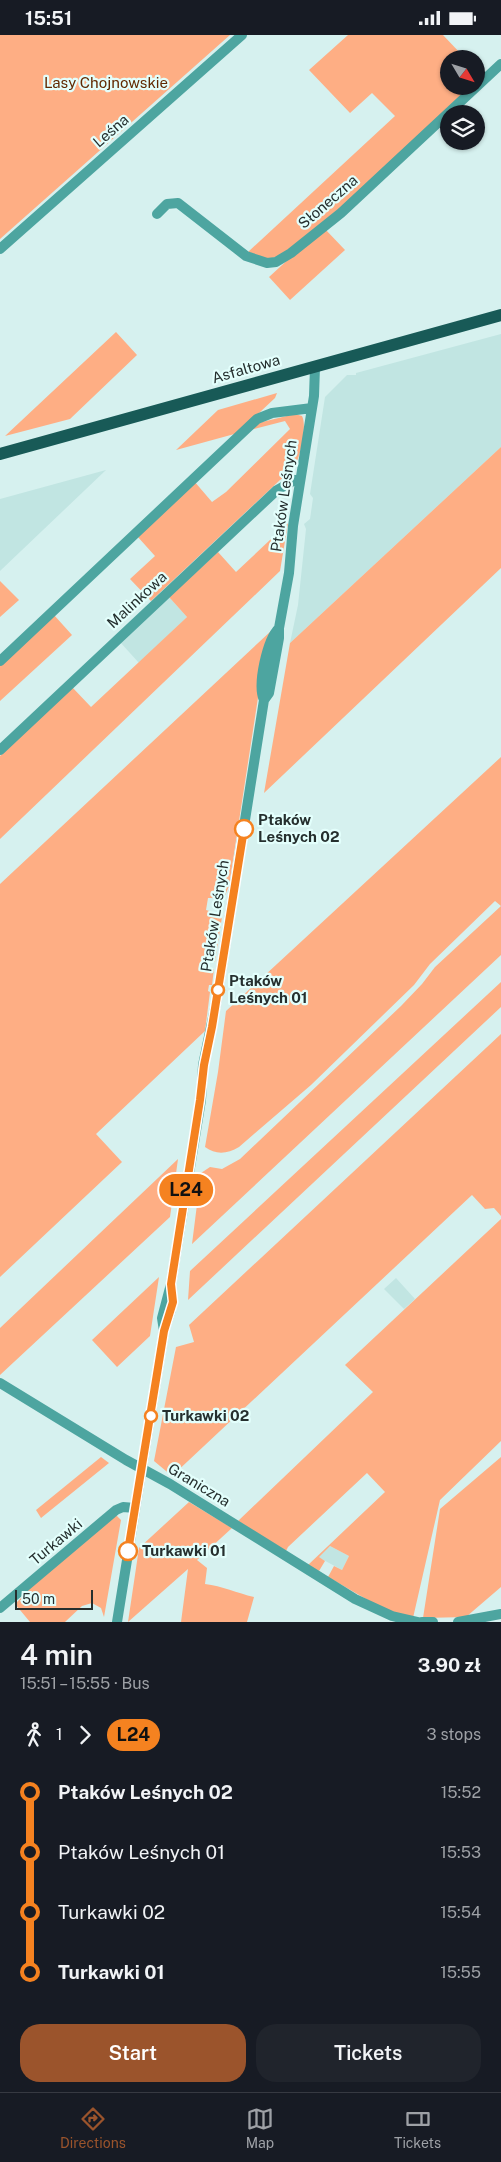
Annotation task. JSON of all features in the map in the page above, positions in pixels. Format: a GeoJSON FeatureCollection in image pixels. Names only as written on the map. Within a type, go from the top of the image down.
{"type":"FeatureCollection","features":[{"type":"Feature","properties":{"kind":"main road","name":"Asfaltowa"},"geometry":{"type":"LineString","coordinates":[[0,454],[501,315]]}},
{"type":"Feature","properties":{"kind":"street","name":"Leśna"},"geometry":{"type":"LineString","coordinates":[[0,249],[242,35]]}},
{"type":"Feature","properties":{"kind":"street","name":"Słoneczna"},"geometry":{"type":"LineString","coordinates":[[157,213],[167,204],[178,203],[246,256],[259,262],[276,262],[291,253],[341,213],[501,64]]}},
{"type":"Feature","properties":{"kind":"street","name":"Ptaków Leśnych"},"geometry":{"type":"LineString","coordinates":[[117,1622],[164,1331],[162,1318],[171,1284],[204,1065],[215,1011],[264,700],[262,682],[267,652],[273,634],[278,628],[289,573],[293,526],[312,408],[315,367]]}},
{"type":"Feature","properties":{"kind":"street"},"geometry":{"type":"LineString","coordinates":[[0,661],[257,419],[272,413],[312,408]]}},
{"type":"Feature","properties":{"kind":"street","name":"Malinkowa"},"geometry":{"type":"LineString","coordinates":[[0,750],[277,490],[295,480],[300,480]]}},
{"type":"Feature","properties":{"kind":"street","name":"Graniczna"},"geometry":{"type":"LineString","coordinates":[[0,1383],[163,1480],[355,1599],[392,1616],[418,1622]]}},
{"type":"Feature","properties":{"kind":"street","name":"Turkawki"},"geometry":{"type":"LineString","coordinates":[[0,1608],[116,1510],[123,1507],[135,1508]]}},
{"type":"Feature","properties":{"kind":"street"},"geometry":{"type":"LineString","coordinates":[[458,1622],[501,1614]]}},
{"type":"Feature","properties":{"kind":"street"},"geometry":{"type":"LineString","coordinates":[[422,1622],[433,1622]]}},
{"type":"Feature","properties":{"kind":"shaded area"},"geometry":{"type":"Polygon","coordinates":[[[501,334],[501,447],[290,643],[298,605],[306,529],[304,524],[310,519],[313,498],[310,494],[325,397],[347,375],[356,375],[356,373],[501,334]]]}},
{"type":"Feature","properties":{"kind":"shaded area"},"geometry":{"type":"Polygon","coordinates":[[[106,470],[0,571],[0,499],[106,470]]]}},
{"type":"Feature","properties":{"kind":"shaded area"},"geometry":{"type":"Polygon","coordinates":[[[169,597],[187,617],[139,663],[120,642],[169,597]]]}},
{"type":"Feature","properties":{"kind":"shaded area"},"geometry":{"type":"Polygon","coordinates":[[[396,1278],[415,1299],[404,1309],[384,1289],[396,1278]]]}},
{"type":"Feature","properties":{"kind":"shaded area"},"geometry":{"type":"Polygon","coordinates":[[[330,1546],[349,1556],[342,1570],[318,1557],[330,1546]]]}},
{"type":"Feature","properties":{"kind":"green space","name":"Lasy Chojnowskie"},"geometry":{"type":"Polygon","coordinates":[[[0,35],[230,35],[0,239],[0,35]]]}},
{"type":"Feature","properties":{"kind":"green space"},"geometry":{"type":"Polygon","coordinates":[[[348,35],[443,35],[457,50],[440,50],[440,95],[462,95],[452,105],[440,105],[440,116],[331,218],[280,256],[268,259],[248,252],[395,116],[372,93],[350,113],[309,70],[348,35]]]}},
{"type":"Feature","properties":{"kind":"green space"},"geometry":{"type":"Polygon","coordinates":[[[325,229],[345,250],[290,300],[269,277],[325,229]]]}},
{"type":"Feature","properties":{"kind":"green space"},"geometry":{"type":"Polygon","coordinates":[[[116,332],[137,355],[70,419],[5,436],[116,332]]]}},
{"type":"Feature","properties":{"kind":"green space"},"geometry":{"type":"Polygon","coordinates":[[[277,393],[275,398],[238,433],[176,450],[218,410],[277,393]]]}},
{"type":"Feature","properties":{"kind":"green space"},"geometry":{"type":"Polygon","coordinates":[[[295,414],[302,416],[304,432],[298,459],[291,470],[151,601],[130,579],[155,556],[137,536],[194,481],[212,502],[226,492],[290,429],[285,421],[250,430],[258,423],[295,414]]]}},
{"type":"Feature","properties":{"kind":"green space"},"geometry":{"type":"Polygon","coordinates":[[[501,447],[501,568],[264,793],[290,643],[501,447]]]}},
{"type":"Feature","properties":{"kind":"green space"},"geometry":{"type":"Polygon","coordinates":[[[288,523],[280,571],[0,839],[0,756],[72,687],[91,707],[187,617],[169,597],[218,552],[236,572],[288,523]]]}},
{"type":"Feature","properties":{"kind":"green space"},"geometry":{"type":"Polygon","coordinates":[[[0,581],[19,600],[0,617],[0,581]]]}},
{"type":"Feature","properties":{"kind":"green space"},"geometry":{"type":"Polygon","coordinates":[[[54,615],[72,635],[0,701],[0,665],[54,615]]]}},
{"type":"Feature","properties":{"kind":"green space"},"geometry":{"type":"Polygon","coordinates":[[[271,631],[265,652],[229,886],[224,898],[208,898],[206,910],[219,914],[222,917],[215,962],[208,961],[207,967],[214,969],[212,985],[209,985],[208,991],[210,992],[205,1031],[96,1134],[122,1162],[0,1277],[0,884],[271,631]]]}},
{"type":"Feature","properties":{"kind":"green space"},"geometry":{"type":"Polygon","coordinates":[[[501,757],[501,906],[495,901],[430,964],[414,985],[311,1085],[239,1147],[222,1153],[205,1147],[226,1011],[501,757]]]}},
{"type":"Feature","properties":{"kind":"green space"},"geometry":{"type":"Polygon","coordinates":[[[501,906],[501,955],[192,1244],[201,1173],[210,1167],[222,1169],[240,1159],[401,1006],[435,967],[501,906]]]}},
{"type":"Feature","properties":{"kind":"green space"},"geometry":{"type":"Polygon","coordinates":[[[501,982],[501,1007],[188,1300],[190,1271],[501,982]]]}},
{"type":"Feature","properties":{"kind":"green space"},"geometry":{"type":"Polygon","coordinates":[[[501,1034],[501,1216],[494,1208],[485,1209],[472,1195],[172,1476],[154,1461],[176,1347],[194,1342],[189,1325],[501,1034]]]}},
{"type":"Feature","properties":{"kind":"green space"},"geometry":{"type":"Polygon","coordinates":[[[178,1159],[170,1217],[0,1375],[0,1328],[178,1159]]]}},
{"type":"Feature","properties":{"kind":"green space"},"geometry":{"type":"Polygon","coordinates":[[[501,1219],[501,1441],[440,1500],[413,1618],[385,1610],[328,1577],[334,1566],[342,1570],[349,1556],[330,1546],[319,1557],[325,1561],[319,1571],[308,1565],[385,1492],[367,1473],[286,1551],[238,1521],[373,1392],[345,1365],[501,1219]]]}},
{"type":"Feature","properties":{"kind":"green space"},"geometry":{"type":"Polygon","coordinates":[[[159,1277],[150,1336],[117,1367],[92,1340],[159,1277]]]}},
{"type":"Feature","properties":{"kind":"green space"},"geometry":{"type":"Polygon","coordinates":[[[101,1457],[109,1463],[41,1518],[36,1510],[101,1457]]]}},
{"type":"Feature","properties":{"kind":"green space"},"geometry":{"type":"Polygon","coordinates":[[[501,1457],[501,1587],[466,1617],[423,1618],[440,1509],[501,1457]]]}},
{"type":"Feature","properties":{"kind":"green space"},"geometry":{"type":"Polygon","coordinates":[[[189,1502],[232,1528],[197,1560],[207,1568],[205,1584],[254,1597],[247,1622],[181,1622],[188,1569],[128,1622],[139,1548],[189,1502]]]}},
{"type":"Feature","properties":{"kind":"green space"},"geometry":{"type":"Polygon","coordinates":[[[116,1515],[121,1520],[104,1617],[101,1608],[92,1603],[82,1606],[65,1622],[30,1622],[15,1604],[21,1596],[116,1515]]]}},
{"type":"Feature","properties":{"kind":"bus line","name":"L24"},"geometry":{"type":"LineString","coordinates":[[128,1551],[164,1331],[173,1302],[171,1284],[200,1100],[202,1073],[212,1027],[244,829]]}},
{"type":"Feature","properties":{"kind":"place","name":"Ptaków Leśnych 02"},"geometry":{"type":"Point","coordinates":[244,829]}},
{"type":"Feature","properties":{"kind":"place","name":"Ptaków Leśnych 01"},"geometry":{"type":"Point","coordinates":[218,990]}},
{"type":"Feature","properties":{"kind":"place","name":"Turkawki 02"},"geometry":{"type":"Point","coordinates":[151,1416]}},
{"type":"Feature","properties":{"kind":"place","name":"Turkawki 01"},"geometry":{"type":"Point","coordinates":[128,1551]}}]}
